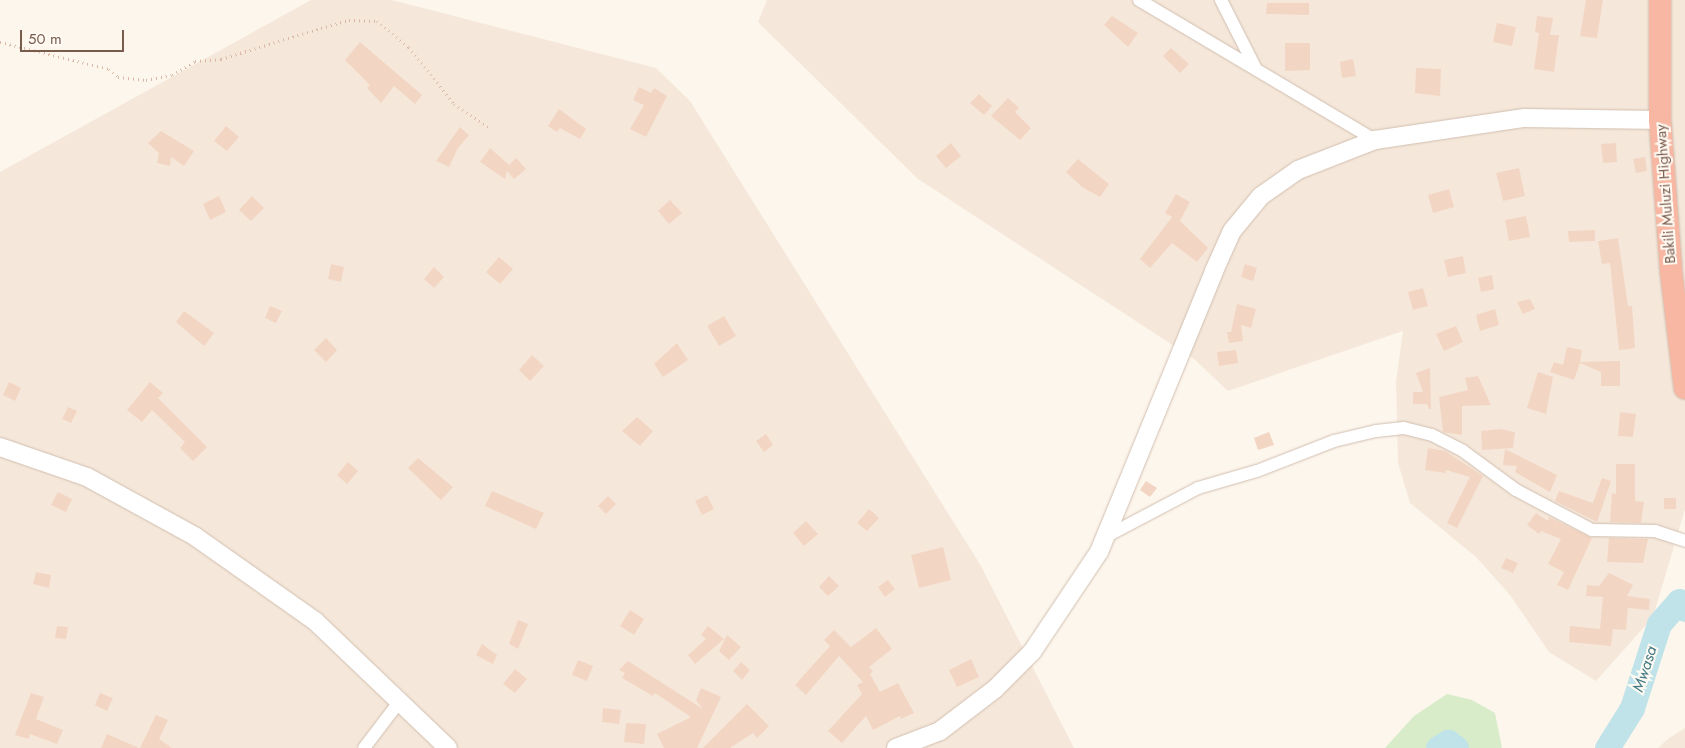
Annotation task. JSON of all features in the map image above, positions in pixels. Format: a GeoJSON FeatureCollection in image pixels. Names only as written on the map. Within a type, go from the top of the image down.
{"type":"FeatureCollection","features":[{"type":"Feature","properties":{"kind":"highway","name":"Bakili Muluzi Highway"},"geometry":{"type":"LineString","coordinates":[[1660,0],[1660,120],[1671,270],[1685,388]]}},
{"type":"Feature","properties":{"kind":"street"},"geometry":{"type":"LineString","coordinates":[[1139,0],[1375,140]]}},
{"type":"Feature","properties":{"kind":"street"},"geometry":{"type":"LineString","coordinates":[[1221,0],[1256,69]]}},
{"type":"Feature","properties":{"kind":"street"},"geometry":{"type":"LineString","coordinates":[[896,748],[940,731],[995,689],[1032,652],[1100,552],[1232,231],[1261,196],[1298,170],[1375,140],[1524,118],[1660,120]]}},
{"type":"Feature","properties":{"kind":"street"},"geometry":{"type":"LineString","coordinates":[[1106,536],[1198,488],[1257,471],[1334,441],[1376,431],[1404,428],[1440,439],[1516,490],[1592,530],[1655,531],[1685,541]]}},
{"type":"Feature","properties":{"kind":"street"},"geometry":{"type":"LineString","coordinates":[[0,447],[87,478],[196,537],[315,621],[448,748]]}},
{"type":"Feature","properties":{"kind":"street"},"geometry":{"type":"LineString","coordinates":[[364,748],[399,702]]}},
{"type":"Feature","properties":{"kind":"path"},"geometry":{"type":"LineString","coordinates":[[0,42],[109,69],[118,77],[146,80],[172,75],[195,61],[221,59],[349,20],[377,21],[409,47],[454,104],[491,129]]}},
{"type":"Feature","properties":{"kind":"shaded area"},"geometry":{"type":"Polygon","coordinates":[[[311,0],[392,0],[656,68],[690,101],[981,566],[1074,748],[0,748],[0,172],[311,0]]]}},
{"type":"Feature","properties":{"kind":"shaded area"},"geometry":{"type":"Polygon","coordinates":[[[767,0],[1685,0],[1685,509],[1653,617],[1596,681],[1549,652],[1510,595],[1476,557],[1410,503],[1398,463],[1396,381],[1403,331],[1228,391],[1194,359],[918,179],[758,22],[767,0]]]}},
{"type":"Feature","properties":{"kind":"shaded area"},"geometry":{"type":"Polygon","coordinates":[[[1685,728],[1685,748],[1658,748],[1669,738],[1685,728]]]}},
{"type":"Feature","properties":{"kind":"green space"},"geometry":{"type":"Polygon","coordinates":[[[1447,694],[1472,700],[1495,713],[1502,748],[1385,748],[1414,716],[1447,694]]]}},
{"type":"Feature","properties":{"kind":"building"},"geometry":{"type":"Polygon","coordinates":[[[1586,0],[1603,0],[1597,38],[1580,36],[1586,0]]]}},
{"type":"Feature","properties":{"kind":"building"},"geometry":{"type":"Polygon","coordinates":[[[1267,3],[1309,3],[1309,15],[1266,14],[1267,3]]]}},
{"type":"Feature","properties":{"kind":"building"},"geometry":{"type":"Polygon","coordinates":[[[1112,16],[1138,33],[1128,47],[1104,25],[1112,16]]]}},
{"type":"Feature","properties":{"kind":"building"},"geometry":{"type":"Polygon","coordinates":[[[1537,16],[1553,18],[1550,35],[1559,35],[1554,72],[1534,69],[1539,33],[1535,32],[1537,16]]]}},
{"type":"Feature","properties":{"kind":"building"},"geometry":{"type":"Polygon","coordinates":[[[1497,23],[1516,27],[1512,46],[1493,42],[1497,23]]]}},
{"type":"Feature","properties":{"kind":"building"},"geometry":{"type":"Polygon","coordinates":[[[360,42],[422,95],[415,104],[394,86],[381,103],[367,88],[370,85],[345,60],[360,42]]]}},
{"type":"Feature","properties":{"kind":"building"},"geometry":{"type":"Polygon","coordinates":[[[1285,43],[1310,43],[1310,70],[1285,71],[1285,43]]]}},
{"type":"Feature","properties":{"kind":"building"},"geometry":{"type":"Polygon","coordinates":[[[1171,48],[1189,64],[1180,73],[1163,56],[1171,48]]]}},
{"type":"Feature","properties":{"kind":"building"},"geometry":{"type":"Polygon","coordinates":[[[1353,59],[1356,76],[1342,78],[1340,62],[1353,59]]]}},
{"type":"Feature","properties":{"kind":"building"},"geometry":{"type":"Polygon","coordinates":[[[1416,68],[1441,69],[1440,96],[1415,93],[1416,68]]]}},
{"type":"Feature","properties":{"kind":"building"},"geometry":{"type":"Polygon","coordinates":[[[639,87],[651,93],[654,88],[667,96],[646,137],[630,129],[644,105],[633,100],[639,87]]]}},
{"type":"Feature","properties":{"kind":"building"},"geometry":{"type":"Polygon","coordinates":[[[979,94],[992,106],[984,115],[970,103],[979,94]]]}},
{"type":"Feature","properties":{"kind":"building"},"geometry":{"type":"Polygon","coordinates":[[[1008,98],[1019,108],[1015,112],[1031,128],[1020,140],[991,116],[1008,98]]]}},
{"type":"Feature","properties":{"kind":"building"},"geometry":{"type":"Polygon","coordinates":[[[559,109],[586,129],[580,139],[560,128],[557,132],[548,126],[559,109]]]}},
{"type":"Feature","properties":{"kind":"building"},"geometry":{"type":"Polygon","coordinates":[[[226,126],[239,137],[227,151],[214,141],[226,126]]]}},
{"type":"Feature","properties":{"kind":"building"},"geometry":{"type":"Polygon","coordinates":[[[460,127],[469,135],[458,148],[449,167],[436,161],[460,127]]]}},
{"type":"Feature","properties":{"kind":"building"},"geometry":{"type":"Polygon","coordinates":[[[161,131],[194,151],[184,166],[171,157],[170,166],[157,163],[159,153],[148,143],[161,131]]]}},
{"type":"Feature","properties":{"kind":"building"},"geometry":{"type":"Polygon","coordinates":[[[951,143],[961,156],[946,168],[936,156],[951,143]]]}},
{"type":"Feature","properties":{"kind":"building"},"geometry":{"type":"Polygon","coordinates":[[[1616,143],[1617,162],[1603,163],[1601,144],[1616,143]]]}},
{"type":"Feature","properties":{"kind":"building"},"geometry":{"type":"Polygon","coordinates":[[[490,148],[509,165],[516,158],[526,169],[514,179],[507,171],[505,179],[480,162],[490,148]]]}},
{"type":"Feature","properties":{"kind":"building"},"geometry":{"type":"Polygon","coordinates":[[[1645,157],[1647,171],[1636,173],[1633,159],[1645,157]]]}},
{"type":"Feature","properties":{"kind":"building"},"geometry":{"type":"Polygon","coordinates":[[[1078,159],[1109,184],[1100,197],[1082,187],[1066,172],[1078,159]]]}},
{"type":"Feature","properties":{"kind":"building"},"geometry":{"type":"Polygon","coordinates":[[[1519,168],[1525,196],[1503,201],[1496,173],[1519,168]]]}},
{"type":"Feature","properties":{"kind":"building"},"geometry":{"type":"Polygon","coordinates":[[[1449,189],[1454,207],[1433,213],[1428,195],[1449,189]]]}},
{"type":"Feature","properties":{"kind":"building"},"geometry":{"type":"Polygon","coordinates":[[[1176,194],[1190,202],[1180,221],[1208,248],[1197,262],[1172,243],[1150,268],[1140,259],[1172,217],[1165,213],[1176,194]]]}},
{"type":"Feature","properties":{"kind":"building"},"geometry":{"type":"Polygon","coordinates":[[[219,196],[226,212],[210,220],[203,204],[219,196]]]}},
{"type":"Feature","properties":{"kind":"building"},"geometry":{"type":"Polygon","coordinates":[[[252,196],[264,208],[251,221],[239,210],[252,196]]]}},
{"type":"Feature","properties":{"kind":"building"},"geometry":{"type":"Polygon","coordinates":[[[670,200],[682,213],[669,224],[658,211],[670,200]]]}},
{"type":"Feature","properties":{"kind":"building"},"geometry":{"type":"Polygon","coordinates":[[[1526,216],[1530,237],[1509,241],[1505,220],[1526,216]]]}},
{"type":"Feature","properties":{"kind":"building"},"geometry":{"type":"Polygon","coordinates":[[[1595,230],[1595,241],[1569,242],[1568,231],[1595,230]]]}},
{"type":"Feature","properties":{"kind":"building"},"geometry":{"type":"Polygon","coordinates":[[[1618,238],[1628,306],[1632,306],[1635,348],[1619,350],[1610,263],[1602,264],[1598,241],[1618,238]]]}},
{"type":"Feature","properties":{"kind":"building"},"geometry":{"type":"Polygon","coordinates":[[[1463,256],[1466,273],[1448,277],[1444,260],[1463,256]]]}},
{"type":"Feature","properties":{"kind":"building"},"geometry":{"type":"Polygon","coordinates":[[[499,257],[513,269],[500,284],[486,272],[499,257]]]}},
{"type":"Feature","properties":{"kind":"building"},"geometry":{"type":"Polygon","coordinates":[[[331,264],[344,267],[341,282],[328,279],[331,264]]]}},
{"type":"Feature","properties":{"kind":"building"},"geometry":{"type":"Polygon","coordinates":[[[1245,264],[1257,268],[1253,281],[1241,277],[1245,264]]]}},
{"type":"Feature","properties":{"kind":"building"},"geometry":{"type":"Polygon","coordinates":[[[434,267],[444,277],[434,288],[424,279],[434,267]]]}},
{"type":"Feature","properties":{"kind":"building"},"geometry":{"type":"Polygon","coordinates":[[[1492,275],[1494,289],[1481,292],[1478,278],[1492,275]]]}},
{"type":"Feature","properties":{"kind":"building"},"geometry":{"type":"Polygon","coordinates":[[[1423,288],[1428,306],[1413,310],[1408,292],[1423,288]]]}},
{"type":"Feature","properties":{"kind":"building"},"geometry":{"type":"Polygon","coordinates":[[[1530,299],[1535,309],[1523,314],[1517,302],[1530,299]]]}},
{"type":"Feature","properties":{"kind":"building"},"geometry":{"type":"Polygon","coordinates":[[[1237,304],[1256,309],[1251,328],[1241,325],[1243,341],[1229,343],[1227,332],[1231,332],[1237,304]]]}},
{"type":"Feature","properties":{"kind":"building"},"geometry":{"type":"Polygon","coordinates":[[[270,306],[282,311],[276,323],[265,318],[270,306]]]}},
{"type":"Feature","properties":{"kind":"building"},"geometry":{"type":"Polygon","coordinates":[[[1495,309],[1499,325],[1480,331],[1476,315],[1495,309]]]}},
{"type":"Feature","properties":{"kind":"building"},"geometry":{"type":"Polygon","coordinates":[[[184,311],[214,333],[204,346],[176,322],[184,311]]]}},
{"type":"Feature","properties":{"kind":"building"},"geometry":{"type":"Polygon","coordinates":[[[724,316],[736,336],[719,346],[707,326],[724,316]]]}},
{"type":"Feature","properties":{"kind":"building"},"geometry":{"type":"Polygon","coordinates":[[[1456,326],[1463,342],[1444,351],[1436,334],[1456,326]]]}},
{"type":"Feature","properties":{"kind":"building"},"geometry":{"type":"Polygon","coordinates":[[[326,338],[337,350],[326,362],[314,350],[326,338]]]}},
{"type":"Feature","properties":{"kind":"building"},"geometry":{"type":"Polygon","coordinates":[[[677,343],[688,360],[663,377],[654,364],[677,343]]]}},
{"type":"Feature","properties":{"kind":"building"},"geometry":{"type":"Polygon","coordinates":[[[1567,347],[1582,350],[1580,362],[1620,361],[1620,386],[1601,386],[1601,372],[1580,363],[1574,380],[1550,372],[1554,362],[1563,365],[1567,347]]]}},
{"type":"Feature","properties":{"kind":"building"},"geometry":{"type":"Polygon","coordinates":[[[1236,350],[1238,363],[1219,366],[1217,352],[1236,350]]]}},
{"type":"Feature","properties":{"kind":"building"},"geometry":{"type":"Polygon","coordinates":[[[532,355],[544,366],[530,381],[519,370],[532,355]]]}},
{"type":"Feature","properties":{"kind":"building"},"geometry":{"type":"Polygon","coordinates":[[[1430,368],[1431,409],[1429,409],[1427,404],[1413,404],[1413,392],[1423,392],[1416,373],[1430,368]]]}},
{"type":"Feature","properties":{"kind":"building"},"geometry":{"type":"Polygon","coordinates":[[[1538,372],[1553,377],[1546,414],[1527,408],[1538,372]]]}},
{"type":"Feature","properties":{"kind":"building"},"geometry":{"type":"Polygon","coordinates":[[[1478,376],[1491,405],[1462,406],[1462,435],[1443,432],[1439,397],[1468,390],[1465,378],[1478,376]]]}},
{"type":"Feature","properties":{"kind":"building"},"geometry":{"type":"Polygon","coordinates":[[[9,382],[21,388],[15,401],[3,395],[9,382]]]}},
{"type":"Feature","properties":{"kind":"building"},"geometry":{"type":"Polygon","coordinates":[[[150,382],[163,393],[158,398],[207,447],[193,461],[180,448],[185,442],[152,410],[142,422],[127,410],[150,382]]]}},
{"type":"Feature","properties":{"kind":"building"},"geometry":{"type":"Polygon","coordinates":[[[68,407],[77,411],[71,423],[62,419],[68,407]]]}},
{"type":"Feature","properties":{"kind":"building"},"geometry":{"type":"Polygon","coordinates":[[[1620,412],[1636,414],[1633,437],[1618,436],[1620,412]]]}},
{"type":"Feature","properties":{"kind":"building"},"geometry":{"type":"Polygon","coordinates":[[[637,417],[653,431],[640,446],[622,431],[637,417]]]}},
{"type":"Feature","properties":{"kind":"building"},"geometry":{"type":"Polygon","coordinates":[[[1500,429],[1515,432],[1513,448],[1482,450],[1481,431],[1500,429]]]}},
{"type":"Feature","properties":{"kind":"building"},"geometry":{"type":"Polygon","coordinates":[[[1269,432],[1274,445],[1258,450],[1254,438],[1269,432]]]}},
{"type":"Feature","properties":{"kind":"building"},"geometry":{"type":"Polygon","coordinates":[[[766,434],[773,445],[764,452],[756,441],[766,434]]]}},
{"type":"Feature","properties":{"kind":"building"},"geometry":{"type":"Polygon","coordinates":[[[1428,448],[1445,451],[1483,476],[1457,528],[1447,523],[1470,477],[1446,470],[1446,473],[1425,470],[1428,448]]]}},
{"type":"Feature","properties":{"kind":"building"},"geometry":{"type":"Polygon","coordinates":[[[1505,449],[1557,475],[1550,492],[1515,472],[1517,466],[1503,465],[1505,449]]]}},
{"type":"Feature","properties":{"kind":"building"},"geometry":{"type":"Polygon","coordinates":[[[418,458],[453,487],[441,500],[408,468],[418,458]]]}},
{"type":"Feature","properties":{"kind":"building"},"geometry":{"type":"Polygon","coordinates":[[[348,462],[358,471],[347,484],[337,475],[348,462]]]}},
{"type":"Feature","properties":{"kind":"building"},"geometry":{"type":"Polygon","coordinates":[[[1616,464],[1635,464],[1635,501],[1644,502],[1641,523],[1610,522],[1612,493],[1616,494],[1616,464]]]}},
{"type":"Feature","properties":{"kind":"building"},"geometry":{"type":"Polygon","coordinates":[[[1602,478],[1611,481],[1597,522],[1555,501],[1559,491],[1593,503],[1602,478]]]}},
{"type":"Feature","properties":{"kind":"building"},"geometry":{"type":"Polygon","coordinates":[[[1146,481],[1157,488],[1150,497],[1140,490],[1146,481]]]}},
{"type":"Feature","properties":{"kind":"building"},"geometry":{"type":"Polygon","coordinates":[[[492,491],[544,513],[536,529],[485,506],[492,491]]]}},
{"type":"Feature","properties":{"kind":"building"},"geometry":{"type":"Polygon","coordinates":[[[58,492],[72,499],[66,512],[51,505],[58,492]]]}},
{"type":"Feature","properties":{"kind":"building"},"geometry":{"type":"Polygon","coordinates":[[[707,495],[714,509],[702,515],[695,501],[707,495]]]}},
{"type":"Feature","properties":{"kind":"building"},"geometry":{"type":"Polygon","coordinates":[[[608,496],[616,504],[606,514],[598,506],[608,496]]]}},
{"type":"Feature","properties":{"kind":"building"},"geometry":{"type":"Polygon","coordinates":[[[1664,498],[1676,498],[1676,509],[1664,509],[1664,498]]]}},
{"type":"Feature","properties":{"kind":"building"},"geometry":{"type":"Polygon","coordinates":[[[869,509],[879,518],[867,531],[857,523],[869,509]]]}},
{"type":"Feature","properties":{"kind":"building"},"geometry":{"type":"Polygon","coordinates":[[[1536,513],[1548,521],[1549,517],[1592,538],[1568,590],[1557,585],[1564,572],[1548,564],[1561,539],[1541,531],[1539,534],[1527,525],[1536,513]]]}},
{"type":"Feature","properties":{"kind":"building"},"geometry":{"type":"Polygon","coordinates":[[[806,521],[818,534],[804,546],[793,533],[806,521]]]}},
{"type":"Feature","properties":{"kind":"building"},"geometry":{"type":"Polygon","coordinates":[[[1609,538],[1648,539],[1643,563],[1607,562],[1609,538]]]}},
{"type":"Feature","properties":{"kind":"building"},"geometry":{"type":"Polygon","coordinates":[[[943,547],[951,580],[919,588],[911,555],[943,547]]]}},
{"type":"Feature","properties":{"kind":"building"},"geometry":{"type":"Polygon","coordinates":[[[1506,558],[1518,563],[1513,573],[1501,568],[1506,558]]]}},
{"type":"Feature","properties":{"kind":"building"},"geometry":{"type":"Polygon","coordinates":[[[36,572],[51,575],[49,588],[33,584],[36,572]]]}},
{"type":"Feature","properties":{"kind":"building"},"geometry":{"type":"Polygon","coordinates":[[[1609,573],[1633,585],[1627,596],[1650,599],[1649,610],[1628,608],[1626,630],[1613,629],[1611,646],[1569,642],[1570,626],[1600,629],[1603,597],[1586,596],[1587,585],[1599,586],[1609,573]]]}},
{"type":"Feature","properties":{"kind":"building"},"geometry":{"type":"Polygon","coordinates":[[[829,576],[839,586],[828,596],[819,587],[829,576]]]}},
{"type":"Feature","properties":{"kind":"building"},"geometry":{"type":"Polygon","coordinates":[[[888,580],[895,589],[885,597],[878,587],[888,580]]]}},
{"type":"Feature","properties":{"kind":"building"},"geometry":{"type":"Polygon","coordinates":[[[630,610],[644,619],[634,635],[620,626],[630,610]]]}},
{"type":"Feature","properties":{"kind":"building"},"geometry":{"type":"Polygon","coordinates":[[[518,620],[528,624],[518,649],[509,644],[518,620]]]}},
{"type":"Feature","properties":{"kind":"building"},"geometry":{"type":"Polygon","coordinates":[[[57,626],[68,627],[66,639],[55,638],[57,626]]]}},
{"type":"Feature","properties":{"kind":"building"},"geometry":{"type":"Polygon","coordinates":[[[708,626],[724,639],[695,664],[688,655],[706,639],[701,635],[708,626]]]}},
{"type":"Feature","properties":{"kind":"building"},"geometry":{"type":"Polygon","coordinates":[[[876,628],[892,649],[869,667],[873,671],[870,674],[880,692],[898,683],[914,713],[901,719],[900,716],[873,730],[866,716],[842,743],[828,731],[862,694],[857,685],[863,682],[839,656],[806,695],[795,685],[830,646],[824,640],[834,630],[851,647],[876,628]]]}},
{"type":"Feature","properties":{"kind":"building"},"geometry":{"type":"Polygon","coordinates":[[[727,635],[741,647],[729,660],[719,651],[727,635]]]}},
{"type":"Feature","properties":{"kind":"building"},"geometry":{"type":"Polygon","coordinates":[[[482,644],[497,655],[493,664],[476,655],[482,644]]]}},
{"type":"Feature","properties":{"kind":"building"},"geometry":{"type":"Polygon","coordinates":[[[971,659],[979,677],[957,687],[949,670],[971,659]]]}},
{"type":"Feature","properties":{"kind":"building"},"geometry":{"type":"Polygon","coordinates":[[[578,660],[593,666],[587,681],[572,675],[578,660]]]}},
{"type":"Feature","properties":{"kind":"building"},"geometry":{"type":"Polygon","coordinates":[[[628,661],[703,709],[696,700],[701,688],[721,697],[697,748],[664,748],[657,734],[691,717],[655,693],[653,696],[622,678],[625,673],[619,670],[628,661]]]}},
{"type":"Feature","properties":{"kind":"building"},"geometry":{"type":"Polygon","coordinates":[[[741,662],[750,670],[742,680],[733,671],[741,662]]]}},
{"type":"Feature","properties":{"kind":"building"},"geometry":{"type":"Polygon","coordinates":[[[515,669],[527,679],[515,693],[503,684],[515,669]]]}},
{"type":"Feature","properties":{"kind":"building"},"geometry":{"type":"Polygon","coordinates":[[[31,693],[44,697],[36,719],[63,730],[57,744],[30,734],[29,739],[15,735],[31,693]]]}},
{"type":"Feature","properties":{"kind":"building"},"geometry":{"type":"Polygon","coordinates":[[[100,693],[113,698],[107,711],[95,705],[100,693]]]}},
{"type":"Feature","properties":{"kind":"building"},"geometry":{"type":"Polygon","coordinates":[[[747,704],[769,726],[757,738],[753,733],[730,748],[703,748],[747,704]]]}},
{"type":"Feature","properties":{"kind":"building"},"geometry":{"type":"Polygon","coordinates":[[[603,708],[621,710],[619,724],[602,722],[603,708]]]}},
{"type":"Feature","properties":{"kind":"building"},"geometry":{"type":"Polygon","coordinates":[[[156,715],[168,720],[159,739],[172,748],[140,748],[156,715]]]}},
{"type":"Feature","properties":{"kind":"building"},"geometry":{"type":"Polygon","coordinates":[[[626,723],[646,724],[644,744],[624,742],[626,723]]]}},
{"type":"Feature","properties":{"kind":"building"},"geometry":{"type":"Polygon","coordinates":[[[107,734],[139,748],[101,748],[107,734]]]}},
{"type":"Feature","properties":{"kind":"waterway","name":"Mwasa"},"geometry":{"type":"LineString","coordinates":[[1607,748],[1632,708],[1659,624],[1679,601],[1685,609]]}},
{"type":"Feature","properties":{"kind":"waterway","name":"Mwasa"},"geometry":{"type":"LineString","coordinates":[[1438,748],[1448,742],[1456,748]]}}]}
